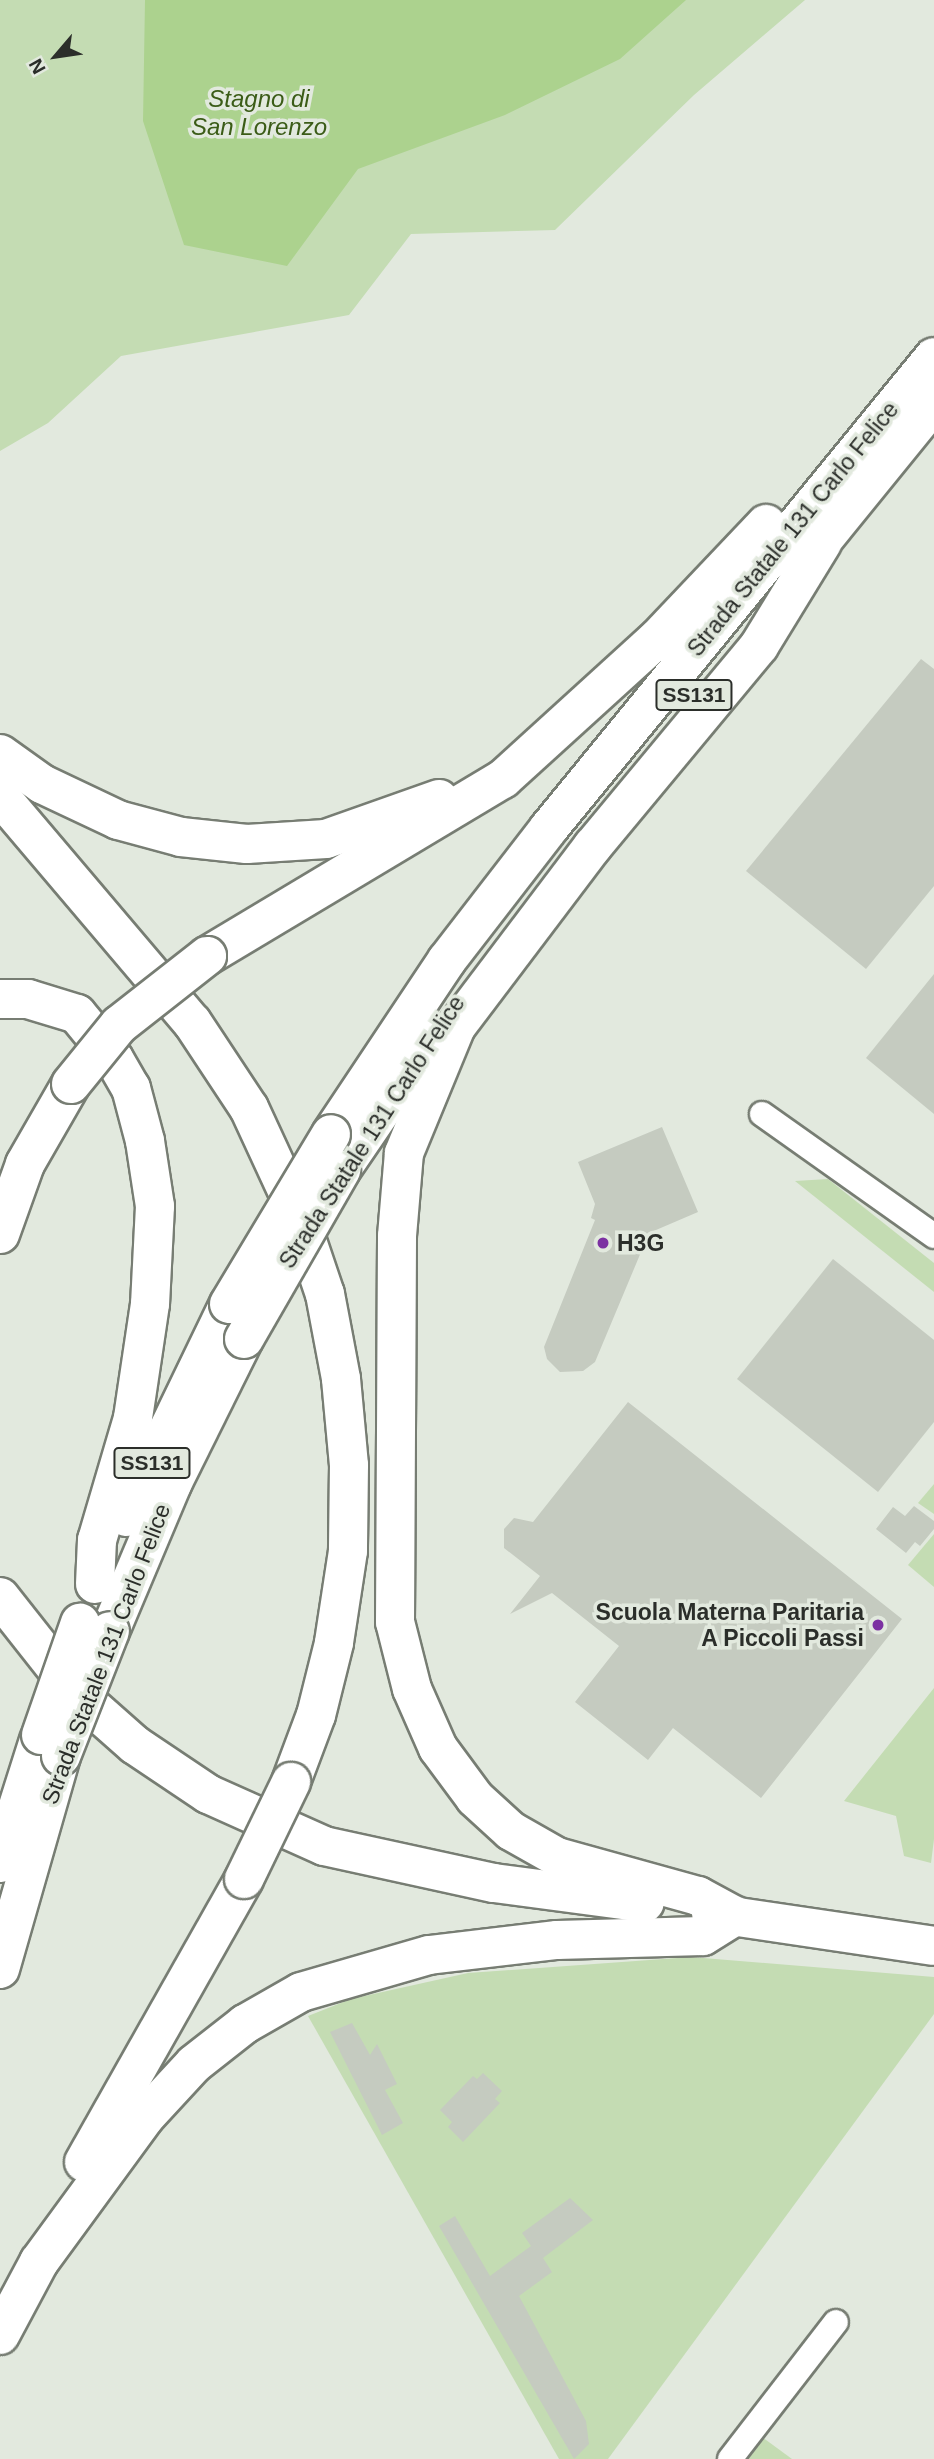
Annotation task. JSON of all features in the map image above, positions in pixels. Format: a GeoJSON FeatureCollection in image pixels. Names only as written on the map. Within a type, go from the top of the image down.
{"type":"FeatureCollection","features":[{"type":"Feature","properties":{"kind":"highway","name":"Strada Statale 131 Carlo Felice"},"geometry":{"type":"LineString","coordinates":[[95,1627],[95,1584],[183,1394],[229,1304],[331,1134],[447,960],[549,828],[934,357]]}},
{"type":"Feature","properties":{"kind":"highway","name":"Strada Statale 131 Carlo Felice"},"geometry":{"type":"LineString","coordinates":[[0,1863],[51,1746],[95,1627],[172,1484],[244,1339],[341,1170],[525,904],[934,403]]}},
{"type":"Feature","properties":{"kind":"highway"},"geometry":{"type":"LineString","coordinates":[[0,1234],[25,1164],[71,1084],[126,1018],[207,956],[418,834],[503,779],[533,747],[656,640],[768,522],[847,463]]}},
{"type":"Feature","properties":{"kind":"highway"},"geometry":{"type":"LineString","coordinates":[[735,1916],[698,1896],[557,1857],[511,1831],[475,1798],[438,1748],[412,1689],[395,1622],[397,1236],[404,1153],[456,1027],[610,825],[759,646],[822,542]]}},
{"type":"Feature","properties":{"kind":"highway"},"geometry":{"type":"LineString","coordinates":[[0,754],[42,784],[118,820],[181,837],[247,844],[326,839],[399,816],[533,747]]}},
{"type":"Feature","properties":{"kind":"highway"},"geometry":{"type":"LineString","coordinates":[[0,796],[192,1022],[249,1108],[298,1214],[325,1294],[341,1379],[348,1453],[348,1551],[334,1643],[292,1782],[244,1879],[161,2033],[67,2190],[38,2262],[0,2335]]}},
{"type":"Feature","properties":{"kind":"highway"},"geometry":{"type":"LineString","coordinates":[[0,999],[28,999],[77,1014],[114,1059],[131,1088],[145,1141],[155,1206],[150,1304],[133,1418],[97,1541],[95,1584]]}},
{"type":"Feature","properties":{"kind":"highway"},"geometry":{"type":"LineString","coordinates":[[0,1597],[75,1692],[135,1745],[208,1794],[324,1846],[494,1883],[934,1946]]}},
{"type":"Feature","properties":{"kind":"highway","name":"Strada Statale 131 Carlo Felice"},"geometry":{"type":"LineString","coordinates":[[0,1969],[51,1746]]}},
{"type":"Feature","properties":{"kind":"highway"},"geometry":{"type":"LineString","coordinates":[[38,2262],[105,2168],[194,2064],[245,2024],[301,1992],[429,1955],[556,1940],[703,1936],[735,1916]]}},
{"type":"Feature","properties":{"kind":"street"},"geometry":{"type":"LineString","coordinates":[[762,1114],[934,1236]]}},
{"type":"Feature","properties":{"kind":"street"},"geometry":{"type":"LineString","coordinates":[[730,2459],[836,2322]]}},
{"type":"Feature","properties":{"kind":"shaded area"},"geometry":{"type":"Polygon","coordinates":[[[0,0],[805,0],[694,95],[555,230],[411,234],[349,315],[121,356],[48,423],[0,451],[0,0]]]}},
{"type":"Feature","properties":{"kind":"shaded area"},"geometry":{"type":"Polygon","coordinates":[[[828,1179],[934,1263],[934,1292],[795,1181],[828,1179]]]}},
{"type":"Feature","properties":{"kind":"shaded area"},"geometry":{"type":"Polygon","coordinates":[[[934,1484],[934,1514],[918,1503],[934,1484]]]}},
{"type":"Feature","properties":{"kind":"shaded area"},"geometry":{"type":"Polygon","coordinates":[[[934,1534],[934,1587],[908,1565],[934,1534]]]}},
{"type":"Feature","properties":{"kind":"shaded area"},"geometry":{"type":"Polygon","coordinates":[[[934,1688],[934,1839],[931,1863],[904,1856],[896,1816],[844,1801],[934,1688]]]}},
{"type":"Feature","properties":{"kind":"shaded area"},"geometry":{"type":"Polygon","coordinates":[[[691,1957],[934,1977],[934,2014],[608,2459],[559,2459],[308,2016],[351,1999],[468,1973],[691,1957]]]}},
{"type":"Feature","properties":{"kind":"shaded area"},"geometry":{"type":"Polygon","coordinates":[[[762,2437],[792,2459],[744,2459],[762,2437]]]}},
{"type":"Feature","properties":{"kind":"water","name":"Stagno di San Lorenzo"},"geometry":{"type":"Polygon","coordinates":[[[145,0],[686,0],[620,59],[505,115],[358,169],[287,266],[184,245],[143,121],[145,0]]]}},
{"type":"Feature","properties":{"kind":"building"},"geometry":{"type":"Polygon","coordinates":[[[921,659],[934,669],[934,886],[866,969],[746,871],[921,659]]]}},
{"type":"Feature","properties":{"kind":"building"},"geometry":{"type":"Polygon","coordinates":[[[934,974],[934,1114],[866,1058],[934,974]]]}},
{"type":"Feature","properties":{"kind":"building"},"geometry":{"type":"Polygon","coordinates":[[[662,1127],[698,1212],[649,1233],[595,1362],[583,1371],[560,1372],[547,1359],[544,1347],[595,1220],[591,1218],[595,1204],[578,1162],[662,1127]]]}},
{"type":"Feature","properties":{"kind":"building"},"geometry":{"type":"Polygon","coordinates":[[[833,1259],[934,1340],[934,1422],[878,1492],[737,1379],[833,1259]]]}},
{"type":"Feature","properties":{"kind":"building"},"geometry":{"type":"Polygon","coordinates":[[[628,1402],[902,1619],[761,1798],[673,1728],[648,1760],[575,1702],[619,1646],[552,1593],[510,1614],[540,1576],[504,1548],[504,1529],[514,1518],[533,1522],[628,1402]]]}},
{"type":"Feature","properties":{"kind":"building"},"geometry":{"type":"Polygon","coordinates":[[[914,1506],[934,1521],[934,1529],[920,1546],[915,1542],[906,1553],[876,1529],[893,1507],[905,1516],[914,1506]]]}},
{"type":"Feature","properties":{"kind":"building"},"geometry":{"type":"Polygon","coordinates":[[[352,2023],[370,2055],[377,2044],[397,2084],[385,2090],[403,2123],[382,2135],[330,2032],[352,2023]]]}},
{"type":"Feature","properties":{"kind":"building"},"geometry":{"type":"Polygon","coordinates":[[[483,2073],[502,2091],[495,2099],[500,2103],[463,2142],[448,2127],[452,2122],[440,2110],[473,2076],[477,2079],[483,2073]]]}},
{"type":"Feature","properties":{"kind":"building"},"geometry":{"type":"Polygon","coordinates":[[[570,2198],[593,2220],[543,2258],[552,2272],[519,2296],[586,2421],[589,2444],[574,2459],[439,2226],[455,2216],[490,2276],[531,2246],[522,2233],[570,2198]]]}},
{"type":"Feature","properties":{"kind":"place","name":"H3G"},"geometry":{"type":"Point","coordinates":[603,1243]}},
{"type":"Feature","properties":{"kind":"place","name":"Scuola Materna Paritaria A Piccoli Passi"},"geometry":{"type":"Point","coordinates":[878,1625]}}]}
